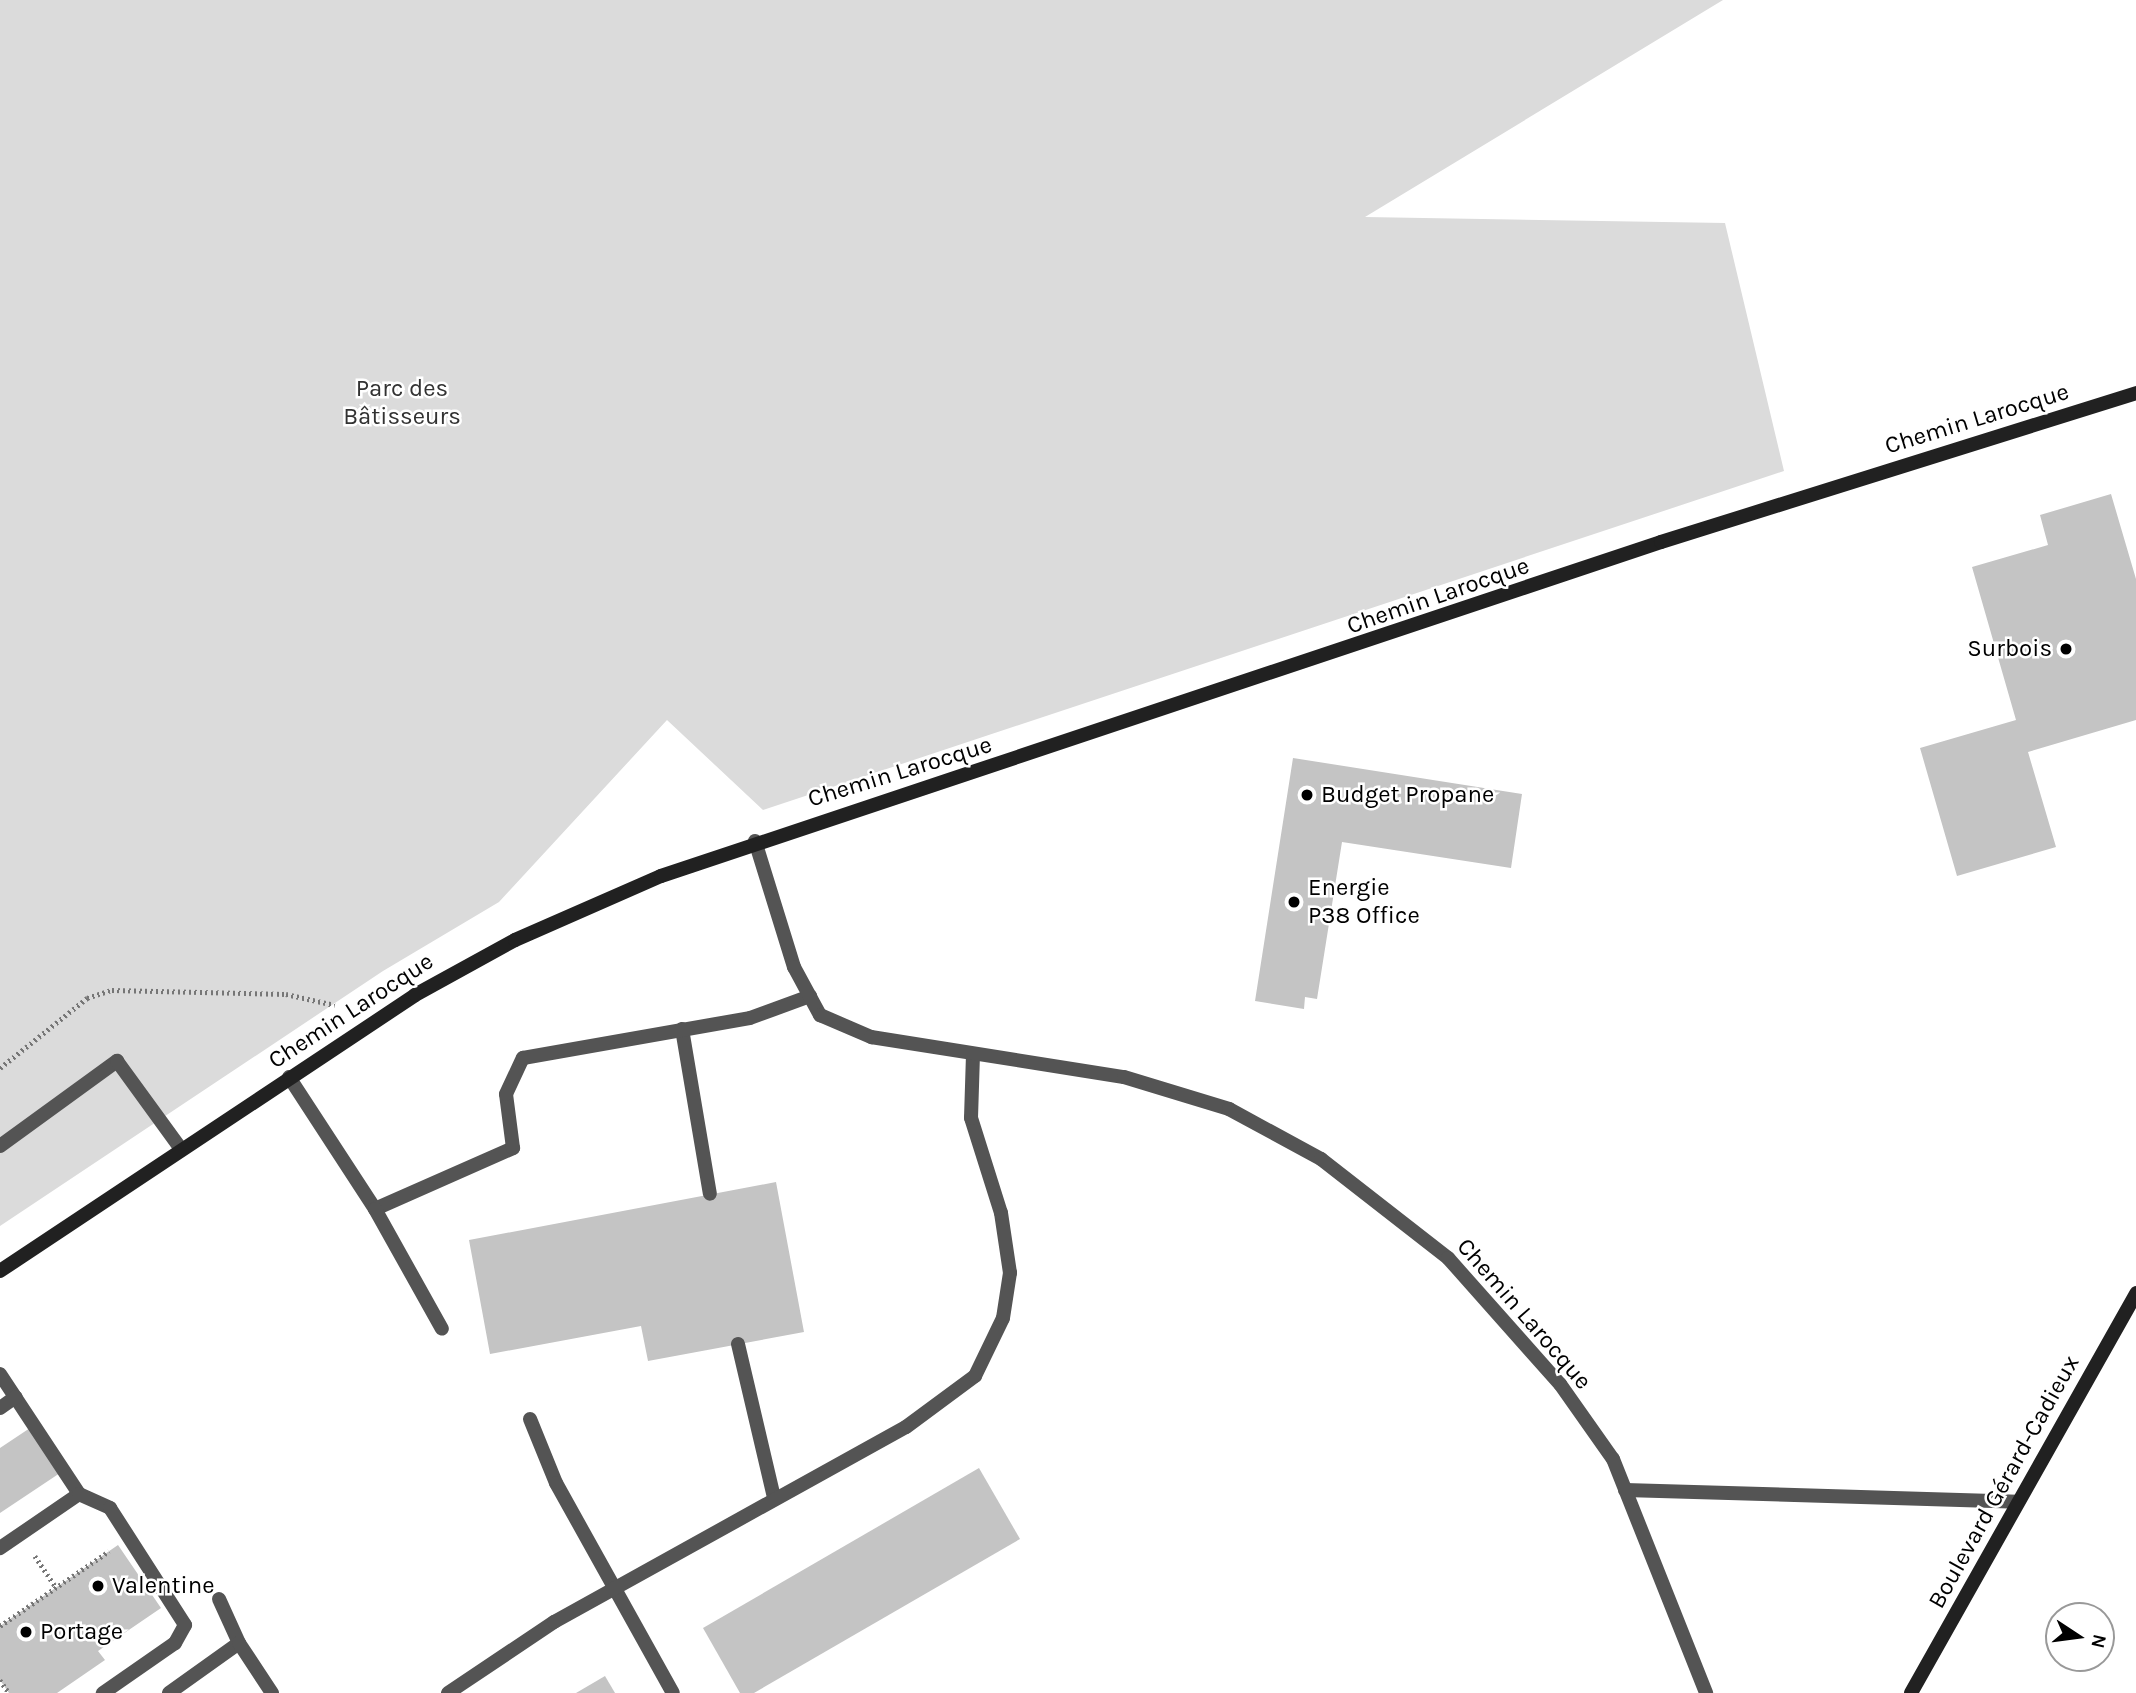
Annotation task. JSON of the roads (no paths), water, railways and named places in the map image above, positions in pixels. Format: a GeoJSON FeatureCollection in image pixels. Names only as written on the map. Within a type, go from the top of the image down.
{"type":"FeatureCollection","features":[{"type":"Feature","properties":{"kind":"main road","name":"Chemin Larocque"},"geometry":{"type":"LineString","coordinates":[[0,1271],[289,1077],[515,940],[755,841],[2136,393]]}},
{"type":"Feature","properties":{"kind":"main road","name":"Boulevard Gérard-Cadieux"},"geometry":{"type":"LineString","coordinates":[[1911,1693],[2136,1293]]}},
{"type":"Feature","properties":{"kind":"street","name":"Chemin Larocque"},"geometry":{"type":"LineString","coordinates":[[755,841],[794,967],[820,1015],[872,1037],[973,1056],[1124,1077],[1229,1109],[1321,1159],[1448,1258],[1560,1384],[1613,1459],[1706,1693]]}},
{"type":"Feature","properties":{"kind":"street"},"geometry":{"type":"LineString","coordinates":[[375,1209],[513,1149],[506,1094],[523,1058],[750,1018],[810,996]]}},
{"type":"Feature","properties":{"kind":"street"},"geometry":{"type":"LineString","coordinates":[[682,1028],[709,1194]]}},
{"type":"Feature","properties":{"kind":"street"},"geometry":{"type":"LineString","coordinates":[[448,1693],[611,1589],[774,1497],[906,1427],[975,1376],[986,1360],[1010,1273],[1001,1213],[971,1118],[973,1056]]}},
{"type":"Feature","properties":{"kind":"street"},"geometry":{"type":"LineString","coordinates":[[0,1146],[117,1061],[181,1149]]}},
{"type":"Feature","properties":{"kind":"street"},"geometry":{"type":"LineString","coordinates":[[289,1077],[375,1209],[442,1329]]}},
{"type":"Feature","properties":{"kind":"street"},"geometry":{"type":"LineString","coordinates":[[738,1344],[774,1497]]}},
{"type":"Feature","properties":{"kind":"street"},"geometry":{"type":"LineString","coordinates":[[0,1374],[79,1494],[110,1508],[185,1625],[175,1643],[103,1693]]}},
{"type":"Feature","properties":{"kind":"street"},"geometry":{"type":"LineString","coordinates":[[0,1408],[16,1397]]}},
{"type":"Feature","properties":{"kind":"street"},"geometry":{"type":"LineString","coordinates":[[530,1419],[611,1589],[673,1693]]}},
{"type":"Feature","properties":{"kind":"street"},"geometry":{"type":"LineString","coordinates":[[1625,1490],[2018,1502]]}},
{"type":"Feature","properties":{"kind":"street"},"geometry":{"type":"LineString","coordinates":[[0,1528],[10,1541],[79,1494]]}},
{"type":"Feature","properties":{"kind":"street"},"geometry":{"type":"LineString","coordinates":[[219,1600],[239,1643],[272,1693]]}},
{"type":"Feature","properties":{"kind":"street"},"geometry":{"type":"LineString","coordinates":[[169,1693],[239,1643]]}},
{"type":"Feature","properties":{"kind":"place","name":"Surbois"},"geometry":{"type":"Point","coordinates":[2066,649]}},
{"type":"Feature","properties":{"kind":"place","name":"Budget Propane"},"geometry":{"type":"Point","coordinates":[1307,795]}},
{"type":"Feature","properties":{"kind":"place","name":"Energie P38 Office"},"geometry":{"type":"Point","coordinates":[1294,902]}},
{"type":"Feature","properties":{"kind":"place","name":"Valentine"},"geometry":{"type":"Point","coordinates":[98,1586]}},
{"type":"Feature","properties":{"kind":"place","name":"Portage"},"geometry":{"type":"Point","coordinates":[26,1632]}},
{"type":"Feature","properties":{"kind":"park label","name":"Parc des Bâtisseurs"},"geometry":{"type":"Point","coordinates":[402,403]}}]}
